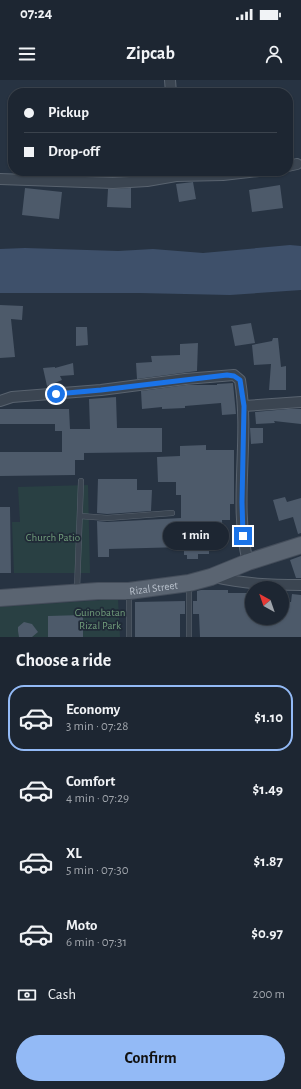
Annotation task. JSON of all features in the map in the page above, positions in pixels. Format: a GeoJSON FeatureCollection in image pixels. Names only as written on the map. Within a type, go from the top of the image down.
{"type":"FeatureCollection","features":[{"type":"Feature","properties":{"kind":"main road","name":"Rizal Street"},"geometry":{"type":"LineString","coordinates":[[0,598],[77,592],[129,591],[189,583],[211,577],[248,562],[301,545]]}},
{"type":"Feature","properties":{"kind":"street"},"geometry":{"type":"LineString","coordinates":[[0,178],[113,184],[147,181],[168,176]]}},
{"type":"Feature","properties":{"kind":"street"},"geometry":{"type":"LineString","coordinates":[[0,401],[12,398],[101,390],[227,375],[234,376],[240,380],[244,406],[242,508],[243,536],[248,562]]}},
{"type":"Feature","properties":{"kind":"street"},"geometry":{"type":"LineString","coordinates":[[244,406],[301,402]]}},
{"type":"Feature","properties":{"kind":"street"},"geometry":{"type":"LineString","coordinates":[[211,577],[268,585],[301,585]]}},
{"type":"Feature","properties":{"kind":"lane"},"geometry":{"type":"LineString","coordinates":[[77,592],[81,481]]}},
{"type":"Feature","properties":{"kind":"lane"},"geometry":{"type":"LineString","coordinates":[[80,516],[107,518],[172,513]]}},
{"type":"Feature","properties":{"kind":"lane"},"geometry":{"type":"LineString","coordinates":[[189,583],[189,637]]}},
{"type":"Feature","properties":{"kind":"lane"},"geometry":{"type":"LineString","coordinates":[[129,591],[129,637]]}},
{"type":"Feature","properties":{"kind":"green space","name":"Church Patio"},"geometry":{"type":"Polygon","coordinates":[[[88,485],[90,573],[14,573],[12,522],[20,522],[18,487],[88,485]]]}},
{"type":"Feature","properties":{"kind":"green space","name":"Guinobatan Rizal Park"},"geometry":{"type":"Polygon","coordinates":[[[118,599],[120,637],[0,637],[0,607],[118,599]]]}},
{"type":"Feature","properties":{"kind":"water"},"geometry":{"type":"Polygon","coordinates":[[[290,245],[301,246],[301,290],[230,295],[140,293],[0,293],[0,249],[25,248],[118,251],[153,249],[203,253],[290,245]]]}},
{"type":"Feature","properties":{"kind":"building"},"geometry":{"type":"Polygon","coordinates":[[[193,182],[196,199],[179,202],[176,184],[193,182]]]}},
{"type":"Feature","properties":{"kind":"building"},"geometry":{"type":"Polygon","coordinates":[[[280,185],[283,208],[252,212],[249,190],[280,185]]]}},
{"type":"Feature","properties":{"kind":"building"},"geometry":{"type":"Polygon","coordinates":[[[25,188],[62,192],[59,219],[22,215],[25,188]]]}},
{"type":"Feature","properties":{"kind":"building"},"geometry":{"type":"Polygon","coordinates":[[[131,188],[131,208],[107,207],[108,189],[131,188]]]}},
{"type":"Feature","properties":{"kind":"building"},"geometry":{"type":"Polygon","coordinates":[[[0,305],[23,306],[22,320],[11,319],[15,357],[0,358],[0,305]]]}},
{"type":"Feature","properties":{"kind":"building"},"geometry":{"type":"Polygon","coordinates":[[[251,323],[255,343],[235,346],[231,326],[251,323]]]}},
{"type":"Feature","properties":{"kind":"building"},"geometry":{"type":"Polygon","coordinates":[[[76,327],[87,327],[88,345],[76,346],[76,327]]]}},
{"type":"Feature","properties":{"kind":"building"},"geometry":{"type":"Polygon","coordinates":[[[273,338],[278,338],[281,367],[286,366],[286,390],[269,390],[271,364],[254,365],[252,345],[272,341],[273,338]]]}},
{"type":"Feature","properties":{"kind":"building"},"geometry":{"type":"Polygon","coordinates":[[[198,343],[197,371],[137,379],[136,363],[152,362],[151,356],[180,355],[180,344],[198,343]]]}},
{"type":"Feature","properties":{"kind":"building"},"geometry":{"type":"Polygon","coordinates":[[[73,363],[74,375],[60,376],[62,380],[47,386],[43,368],[55,368],[73,363]]]}},
{"type":"Feature","properties":{"kind":"building"},"geometry":{"type":"Polygon","coordinates":[[[233,383],[236,414],[222,415],[221,403],[185,406],[185,408],[162,409],[162,407],[142,409],[141,391],[186,385],[217,385],[233,383]]]}},
{"type":"Feature","properties":{"kind":"building"},"geometry":{"type":"Polygon","coordinates":[[[116,397],[117,428],[162,428],[162,452],[84,453],[84,460],[75,460],[75,475],[0,476],[0,452],[62,452],[62,431],[55,431],[55,424],[0,424],[0,409],[69,409],[70,429],[90,429],[89,399],[116,397]]]}},
{"type":"Feature","properties":{"kind":"building"},"geometry":{"type":"Polygon","coordinates":[[[301,409],[301,424],[274,421],[275,423],[256,424],[255,412],[301,409]]]}},
{"type":"Feature","properties":{"kind":"building"},"geometry":{"type":"Polygon","coordinates":[[[250,428],[263,428],[263,443],[251,444],[250,428]]]}},
{"type":"Feature","properties":{"kind":"building"},"geometry":{"type":"Polygon","coordinates":[[[206,445],[206,450],[234,450],[234,504],[230,504],[230,520],[222,520],[223,547],[209,547],[209,554],[198,554],[198,559],[187,559],[187,555],[184,555],[184,547],[109,549],[109,557],[98,557],[97,521],[107,522],[181,518],[181,495],[176,495],[176,482],[158,482],[157,457],[180,456],[180,446],[206,445]]]}},
{"type":"Feature","properties":{"kind":"building"},"geometry":{"type":"Polygon","coordinates":[[[98,479],[137,479],[137,490],[152,490],[151,511],[107,514],[97,513],[98,479]]]}},
{"type":"Feature","properties":{"kind":"building"},"geometry":{"type":"Polygon","coordinates":[[[285,497],[287,502],[301,498],[301,533],[298,534],[293,517],[279,521],[273,500],[285,497]]]}},
{"type":"Feature","properties":{"kind":"building"},"geometry":{"type":"Polygon","coordinates":[[[0,507],[10,507],[11,573],[0,573],[0,507]]]}},
{"type":"Feature","properties":{"kind":"building"},"geometry":{"type":"Polygon","coordinates":[[[301,556],[301,578],[296,578],[290,560],[301,556]]]}},
{"type":"Feature","properties":{"kind":"building"},"geometry":{"type":"Polygon","coordinates":[[[228,590],[228,593],[245,593],[245,625],[289,625],[289,602],[291,602],[292,594],[301,595],[301,637],[200,637],[199,614],[193,614],[193,601],[197,601],[197,591],[228,590]]]}},
{"type":"Feature","properties":{"kind":"building"},"geometry":{"type":"Polygon","coordinates":[[[185,601],[185,614],[180,614],[180,637],[135,637],[135,602],[185,601]]]}},
{"type":"Feature","properties":{"kind":"building"},"geometry":{"type":"Polygon","coordinates":[[[83,615],[83,637],[48,637],[48,616],[83,615]]]}},
{"type":"Feature","properties":{"kind":"building"},"geometry":{"type":"Polygon","coordinates":[[[24,622],[32,624],[38,632],[32,637],[19,637],[18,627],[24,622]]]}},
{"type":"Feature","properties":{"kind":"route"},"geometry":{"type":"LineString","coordinates":[[56,394],[227,375],[234,376],[240,380],[244,406],[242,502],[243,536]]}}]}
